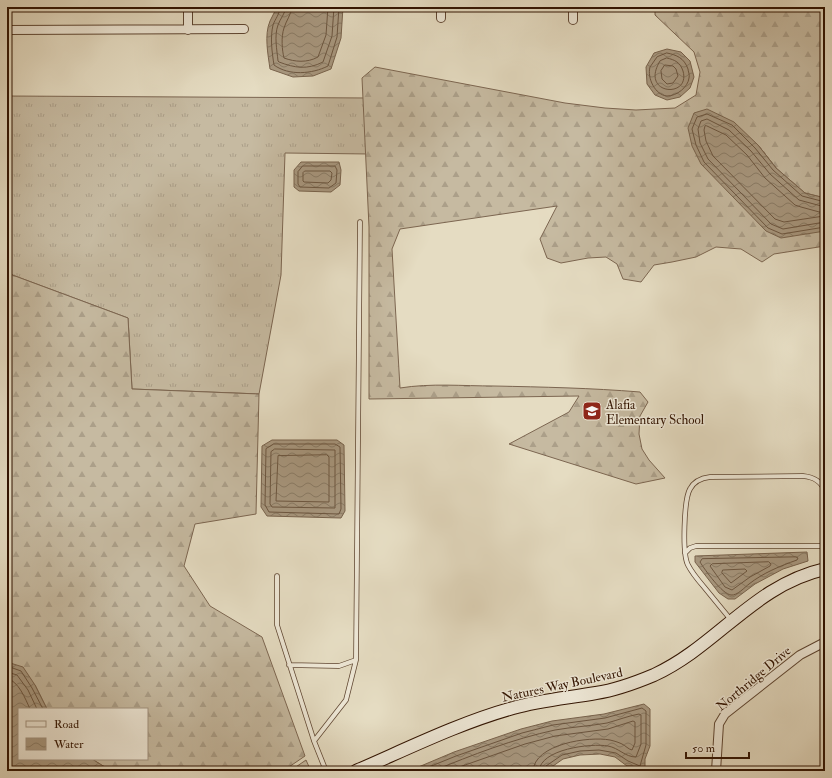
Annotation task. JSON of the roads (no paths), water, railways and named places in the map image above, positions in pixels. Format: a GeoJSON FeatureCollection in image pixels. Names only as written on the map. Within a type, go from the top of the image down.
{"type":"FeatureCollection","features":[{"type":"Feature","properties":{"kind":"street"},"geometry":{"type":"LineString","coordinates":[[188,7],[188,30]]}},
{"type":"Feature","properties":{"kind":"street"},"geometry":{"type":"LineString","coordinates":[[441,7],[441,18]]}},
{"type":"Feature","properties":{"kind":"street"},"geometry":{"type":"LineString","coordinates":[[573,7],[573,20]]}},
{"type":"Feature","properties":{"kind":"street"},"geometry":{"type":"LineString","coordinates":[[7,30],[244,29]]}},
{"type":"Feature","properties":{"kind":"street","name":"Natures Way Boulevard"},"geometry":{"type":"LineString","coordinates":[[356,771],[491,714],[534,702],[602,692],[642,680],[680,660],[778,587],[799,577],[825,569]]}},
{"type":"Feature","properties":{"kind":"street","name":"Northridge Drive"},"geometry":{"type":"LineString","coordinates":[[716,771],[719,724],[725,714],[800,655],[825,642]]}},
{"type":"Feature","properties":{"kind":"lane"},"geometry":{"type":"LineString","coordinates":[[314,741],[346,700],[356,660],[360,222]]}},
{"type":"Feature","properties":{"kind":"lane"},"geometry":{"type":"LineString","coordinates":[[732,621],[692,572],[687,562],[685,553],[686,497],[692,486],[703,478],[710,477],[809,476],[820,482],[825,491]]}},
{"type":"Feature","properties":{"kind":"lane"},"geometry":{"type":"LineString","coordinates":[[685,553],[690,548],[696,546],[825,546]]}},
{"type":"Feature","properties":{"kind":"lane"},"geometry":{"type":"LineString","coordinates":[[277,576],[277,625],[314,741],[326,771]]}},
{"type":"Feature","properties":{"kind":"lane"},"geometry":{"type":"LineString","coordinates":[[289,665],[339,666],[356,660]]}},
{"type":"Feature","properties":{"kind":"water"},"geometry":{"type":"Polygon","coordinates":[[[277,7],[343,7],[341,38],[331,69],[313,76],[293,77],[270,69],[267,32],[270,21],[277,7]]]}},
{"type":"Feature","properties":{"kind":"water"},"geometry":{"type":"Polygon","coordinates":[[[667,49],[681,52],[690,61],[694,77],[690,88],[680,97],[667,100],[655,95],[647,84],[646,67],[654,53],[667,49]]]}},
{"type":"Feature","properties":{"kind":"water"},"geometry":{"type":"Polygon","coordinates":[[[707,109],[734,122],[758,145],[776,168],[805,193],[825,198],[825,231],[781,238],[766,231],[701,164],[692,146],[688,128],[694,113],[707,109]]]}},
{"type":"Feature","properties":{"kind":"water"},"geometry":{"type":"Polygon","coordinates":[[[301,162],[339,162],[341,170],[340,185],[331,192],[299,191],[294,187],[294,170],[301,162]]]}},
{"type":"Feature","properties":{"kind":"water"},"geometry":{"type":"Polygon","coordinates":[[[272,440],[337,440],[344,445],[345,511],[341,518],[267,516],[261,507],[262,446],[272,440]]]}},
{"type":"Feature","properties":{"kind":"water"},"geometry":{"type":"Polygon","coordinates":[[[807,552],[808,561],[783,569],[755,584],[735,599],[728,599],[719,593],[695,562],[695,556],[807,552]]]}},
{"type":"Feature","properties":{"kind":"water"},"geometry":{"type":"Polygon","coordinates":[[[7,662],[23,667],[35,685],[46,708],[18,708],[18,760],[94,760],[109,771],[7,771],[7,662]]]}},
{"type":"Feature","properties":{"kind":"water"},"geometry":{"type":"Polygon","coordinates":[[[644,704],[650,709],[650,746],[645,759],[645,769],[643,771],[639,771],[632,766],[627,766],[615,757],[600,754],[580,755],[563,759],[546,771],[409,771],[454,752],[521,729],[552,721],[604,714],[644,704]]]}},
{"type":"Feature","properties":{"kind":"place","name":"Alafia Elementary School"},"geometry":{"type":"Point","coordinates":[592,411]}}]}
